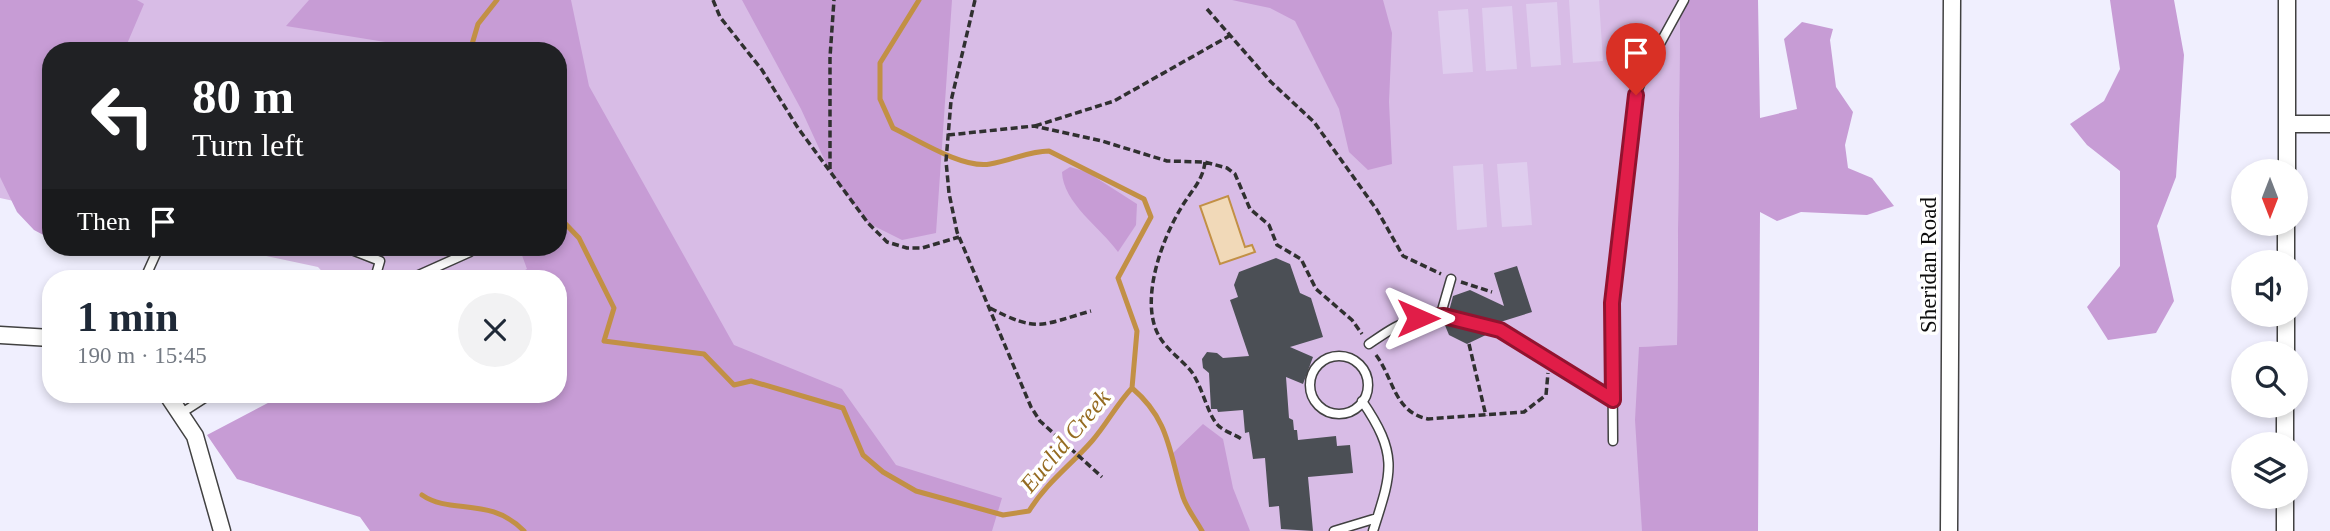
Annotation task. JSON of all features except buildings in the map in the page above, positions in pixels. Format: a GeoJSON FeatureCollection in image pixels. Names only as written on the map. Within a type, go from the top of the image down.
{"type":"FeatureCollection","features":[{"type":"Feature","properties":{"kind":"street","name":"Sheridan Road"},"geometry":{"type":"LineString","coordinates":[[1950,531],[1952,0]]}},
{"type":"Feature","properties":{"kind":"street"},"geometry":{"type":"LineString","coordinates":[[2287,0],[2287,159]]}},
{"type":"Feature","properties":{"kind":"street"},"geometry":{"type":"LineString","coordinates":[[2287,124],[2330,124]]}},
{"type":"Feature","properties":{"kind":"street"},"geometry":{"type":"LineString","coordinates":[[0,335],[42,337]]}},
{"type":"Feature","properties":{"kind":"street"},"geometry":{"type":"LineString","coordinates":[[173,403],[195,436],[220,530]]}},
{"type":"Feature","properties":{"kind":"street"},"geometry":{"type":"LineString","coordinates":[[2285,509],[2285,531]]}},
{"type":"Feature","properties":{"kind":"lane"},"geometry":{"type":"LineString","coordinates":[[1613,441],[1612,303],[1630,126],[1636,95],[1646,69],[1684,0]]}},
{"type":"Feature","properties":{"kind":"lane"},"geometry":{"type":"LineString","coordinates":[[367,256],[380,261],[377,270]]}},
{"type":"Feature","properties":{"kind":"lane"},"geometry":{"type":"LineString","coordinates":[[430,270],[461,256]]}},
{"type":"Feature","properties":{"kind":"lane"},"geometry":{"type":"LineString","coordinates":[[1440,317],[1451,278]]}},
{"type":"Feature","properties":{"kind":"lane"},"geometry":{"type":"LineString","coordinates":[[1369,344],[1398,325],[1418,318],[1440,317],[1500,330],[1613,400]]}},
{"type":"Feature","properties":{"kind":"lane"},"geometry":{"type":"LineString","coordinates":[[1337,356],[1355,361],[1366,376],[1367,386],[1362,401],[1344,413],[1325,410],[1312,397],[1310,388],[1314,370],[1320,363],[1337,356]]}},
{"type":"Feature","properties":{"kind":"lane"},"geometry":{"type":"LineString","coordinates":[[1362,401],[1374,418],[1391,459],[1373,531]]}},
{"type":"Feature","properties":{"kind":"lane"},"geometry":{"type":"LineString","coordinates":[[180,414],[197,403]]}},
{"type":"Feature","properties":{"kind":"lane"},"geometry":{"type":"LineString","coordinates":[[1334,531],[1377,518]]}},
{"type":"Feature","properties":{"kind":"path"},"geometry":{"type":"LineString","coordinates":[[713,0],[720,17],[762,70],[830,172],[868,223],[887,242],[906,248],[922,248],[959,237]]}},
{"type":"Feature","properties":{"kind":"path"},"geometry":{"type":"LineString","coordinates":[[830,172],[830,57],[834,0]]}},
{"type":"Feature","properties":{"kind":"path"},"geometry":{"type":"LineString","coordinates":[[975,0],[953,89],[946,161],[949,193],[959,237],[1031,407],[1055,435],[1102,477]]}},
{"type":"Feature","properties":{"kind":"path"},"geometry":{"type":"LineString","coordinates":[[1207,9],[1271,82],[1314,122],[1377,210],[1403,256],[1451,278],[1492,292]]}},
{"type":"Feature","properties":{"kind":"path"},"geometry":{"type":"LineString","coordinates":[[948,135],[1034,126],[1114,101],[1229,36]]}},
{"type":"Feature","properties":{"kind":"path"},"geometry":{"type":"LineString","coordinates":[[1034,126],[1102,141],[1167,161],[1205,162],[1227,167],[1235,174],[1250,209],[1269,225],[1277,244],[1301,259],[1316,289],[1352,320],[1382,363],[1400,403],[1416,416],[1441,420],[1524,412],[1546,395],[1549,385],[1548,360]]}},
{"type":"Feature","properties":{"kind":"path"},"geometry":{"type":"LineString","coordinates":[[1205,162],[1204,174],[1181,208],[1158,255],[1152,300],[1155,326],[1159,337],[1200,384],[1208,410],[1220,427],[1243,440]]}},
{"type":"Feature","properties":{"kind":"path"},"geometry":{"type":"LineString","coordinates":[[989,307],[1020,323],[1036,326],[1091,311]]}},
{"type":"Feature","properties":{"kind":"path"},"geometry":{"type":"LineString","coordinates":[[1469,344],[1486,416]]}},
{"type":"Feature","properties":{"kind":"shaded area"},"geometry":{"type":"Polygon","coordinates":[[[0,0],[1680,0],[1677,346],[1639,347],[1650,531],[541,531],[557,403],[567,403],[567,270],[321,270],[318,267],[266,256],[567,256],[567,42],[42,42],[42,207],[0,198],[0,0]]]}},
{"type":"Feature","properties":{"kind":"shaded area"},"geometry":{"type":"Polygon","coordinates":[[[0,0],[137,0],[144,4],[128,42],[42,42],[42,234],[34,230],[17,212],[0,177],[0,0]]]}},
{"type":"Feature","properties":{"kind":"shaded area"},"geometry":{"type":"Polygon","coordinates":[[[309,0],[571,0],[589,86],[734,345],[842,389],[896,465],[1002,498],[992,531],[370,531],[360,517],[237,479],[207,435],[268,403],[567,403],[567,270],[525,270],[522,256],[567,256],[567,42],[385,42],[286,26],[309,0]]]}},
{"type":"Feature","properties":{"kind":"shaded area"},"geometry":{"type":"Polygon","coordinates":[[[742,0],[952,0],[936,233],[902,240],[868,223],[830,172],[801,109],[742,0]]]}},
{"type":"Feature","properties":{"kind":"shaded area"},"geometry":{"type":"Polygon","coordinates":[[[1232,0],[1383,0],[1392,33],[1389,102],[1392,164],[1368,170],[1349,152],[1339,109],[1295,21],[1270,8],[1232,0]]]}},
{"type":"Feature","properties":{"kind":"shaded area"},"geometry":{"type":"Polygon","coordinates":[[[1569,0],[1599,0],[1603,61],[1573,63],[1569,0]]]}},
{"type":"Feature","properties":{"kind":"shaded area"},"geometry":{"type":"Polygon","coordinates":[[[1680,0],[1758,0],[1760,118],[1797,109],[1784,39],[1802,22],[1833,29],[1830,40],[1836,87],[1853,112],[1845,145],[1848,168],[1872,178],[1894,206],[1867,215],[1801,212],[1777,221],[1760,212],[1758,531],[1642,531],[1635,420],[1639,347],[1677,345],[1680,0]]]}},
{"type":"Feature","properties":{"kind":"shaded area"},"geometry":{"type":"Polygon","coordinates":[[[2110,0],[2174,0],[2184,55],[2176,177],[2157,226],[2174,301],[2156,333],[2108,340],[2087,307],[2120,266],[2120,171],[2087,145],[2070,124],[2104,101],[2120,69],[2110,0]]]}},
{"type":"Feature","properties":{"kind":"shaded area"},"geometry":{"type":"Polygon","coordinates":[[[1557,2],[1561,65],[1531,67],[1526,4],[1557,2]]]}},
{"type":"Feature","properties":{"kind":"shaded area"},"geometry":{"type":"Polygon","coordinates":[[[1512,6],[1517,69],[1486,71],[1482,8],[1512,6]]]}},
{"type":"Feature","properties":{"kind":"shaded area"},"geometry":{"type":"Polygon","coordinates":[[[1468,9],[1473,72],[1443,74],[1438,11],[1468,9]]]}},
{"type":"Feature","properties":{"kind":"shaded area"},"geometry":{"type":"Polygon","coordinates":[[[1527,162],[1532,225],[1502,227],[1497,164],[1527,162]]]}},
{"type":"Feature","properties":{"kind":"shaded area"},"geometry":{"type":"Polygon","coordinates":[[[1483,164],[1487,227],[1457,230],[1453,166],[1483,164]]]}},
{"type":"Feature","properties":{"kind":"shaded area"},"geometry":{"type":"Polygon","coordinates":[[[1070,167],[1087,172],[1137,204],[1136,225],[1118,252],[1069,194],[1062,172],[1070,167]]]}},
{"type":"Feature","properties":{"kind":"shaded area"},"geometry":{"type":"Polygon","coordinates":[[[1228,196],[1245,247],[1252,245],[1255,252],[1220,264],[1200,206],[1228,196]]]}},
{"type":"Feature","properties":{"kind":"shaded area"},"geometry":{"type":"Polygon","coordinates":[[[1203,424],[1223,439],[1233,488],[1250,531],[1202,531],[1184,499],[1172,454],[1203,424]]]}},
{"type":"Feature","properties":{"kind":"waterway","name":"Euclid Creek"},"geometry":{"type":"LineString","coordinates":[[473,42],[478,24],[497,0]]}},
{"type":"Feature","properties":{"kind":"waterway"},"geometry":{"type":"LineString","coordinates":[[919,0],[880,63],[880,99],[893,128],[954,158],[979,164],[998,163],[1049,151],[1144,199],[1151,217],[1118,278],[1137,331],[1132,388]]}},
{"type":"Feature","properties":{"kind":"waterway","name":"Euclid Creek"},"geometry":{"type":"LineString","coordinates":[[567,225],[579,238],[614,308],[604,341],[704,354],[734,385],[751,381],[843,408],[863,455],[883,472],[916,491],[1003,515],[1029,511],[1051,483],[1092,441],[1132,388],[1145,400],[1161,425],[1183,497],[1202,531]]}},
{"type":"Feature","properties":{"kind":"waterway"},"geometry":{"type":"LineString","coordinates":[[422,495],[445,504],[498,513],[524,531]]}},
{"type":"Feature","properties":{"kind":"route"},"geometry":{"type":"LineString","coordinates":[[1418,318],[1444,316],[1500,330],[1613,400],[1612,303],[1630,126],[1636,95]]}}]}
